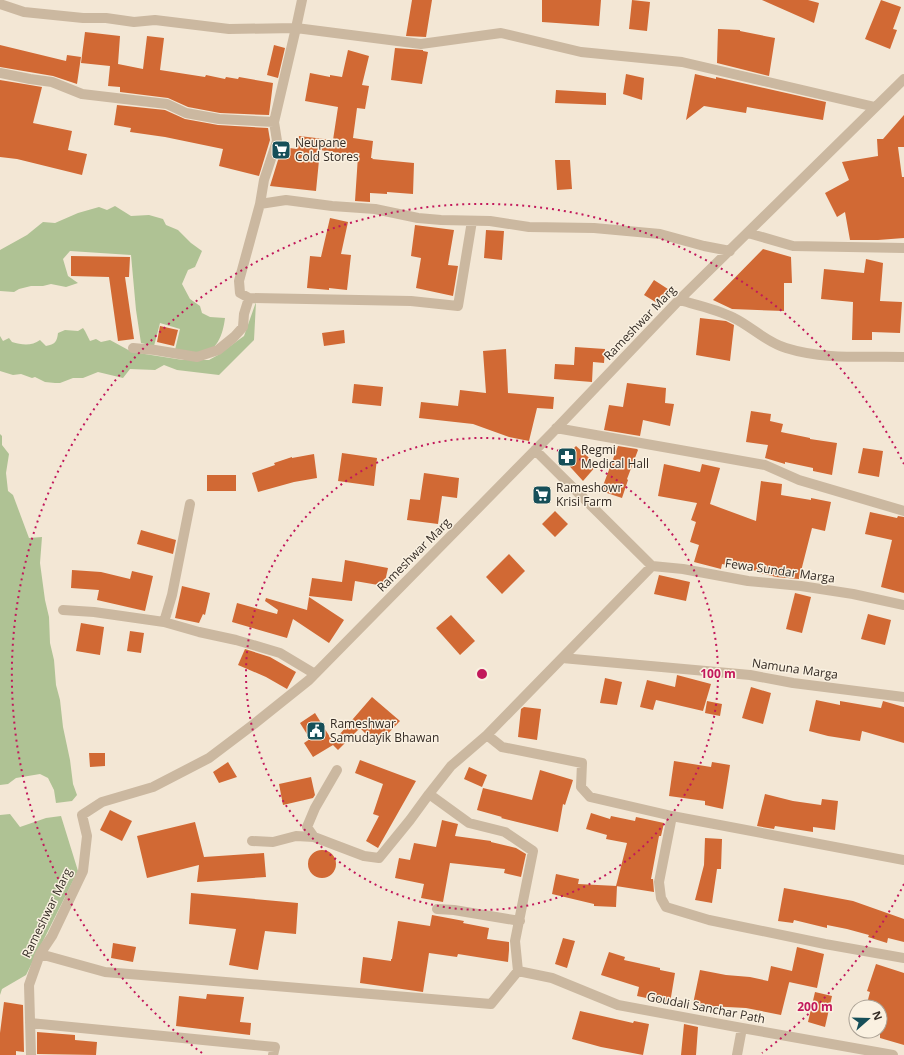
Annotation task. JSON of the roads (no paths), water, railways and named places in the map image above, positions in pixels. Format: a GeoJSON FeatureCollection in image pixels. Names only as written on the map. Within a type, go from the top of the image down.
{"type":"FeatureCollection","features":[{"type":"Feature","properties":{"kind":"street"},"geometry":{"type":"LineString","coordinates":[[302,0],[274,122],[277,141],[264,180],[260,204],[239,281],[240,293],[249,298],[410,301],[458,306],[472,221]]}},
{"type":"Feature","properties":{"kind":"street"},"geometry":{"type":"LineString","coordinates":[[0,4],[24,12],[83,18],[106,18],[134,22],[155,20],[229,29],[296,28],[421,44],[501,33],[581,52],[682,62],[875,107]]}},
{"type":"Feature","properties":{"kind":"street"},"geometry":{"type":"LineString","coordinates":[[0,73],[30,80],[52,82],[82,94],[167,104],[186,113],[219,119],[274,122]]}},
{"type":"Feature","properties":{"kind":"street","name":"Rameshwar Marg"},"geometry":{"type":"LineString","coordinates":[[31,1055],[29,985],[40,954],[52,936],[83,871],[87,836],[82,815],[102,802],[153,787],[209,758],[254,724],[315,674],[535,450],[679,300],[904,79]]}},
{"type":"Feature","properties":{"kind":"street"},"geometry":{"type":"LineString","coordinates":[[260,204],[286,200],[332,206],[375,209],[418,218],[490,221],[529,227],[594,228],[660,234],[730,251]]}},
{"type":"Feature","properties":{"kind":"street"},"geometry":{"type":"LineString","coordinates":[[748,233],[793,246],[904,248]]}},
{"type":"Feature","properties":{"kind":"street"},"geometry":{"type":"LineString","coordinates":[[133,348],[197,357],[218,350],[234,337],[243,327],[244,314],[249,298]]}},
{"type":"Feature","properties":{"kind":"street"},"geometry":{"type":"LineString","coordinates":[[679,300],[732,317],[763,337],[786,348],[811,354],[904,357]]}},
{"type":"Feature","properties":{"kind":"street"},"geometry":{"type":"LineString","coordinates":[[556,428],[765,465],[799,480],[904,511]]}},
{"type":"Feature","properties":{"kind":"street"},"geometry":{"type":"LineString","coordinates":[[252,841],[273,842],[296,836],[314,837],[364,856],[379,858],[451,766],[487,735],[652,566],[535,450]]}},
{"type":"Feature","properties":{"kind":"street"},"geometry":{"type":"LineString","coordinates":[[164,622],[172,595],[190,504]]}},
{"type":"Feature","properties":{"kind":"street","name":"Fewa Sundar Marga"},"geometry":{"type":"LineString","coordinates":[[652,566],[683,569],[748,581],[801,586],[853,594],[904,605]]}},
{"type":"Feature","properties":{"kind":"street"},"geometry":{"type":"LineString","coordinates":[[62,610],[94,612],[164,622],[199,632],[236,640],[280,653],[315,674]]}},
{"type":"Feature","properties":{"kind":"street","name":"Namuna Marga"},"geometry":{"type":"LineString","coordinates":[[562,658],[750,675],[904,697]]}},
{"type":"Feature","properties":{"kind":"street"},"geometry":{"type":"LineString","coordinates":[[487,735],[502,747],[582,763],[581,787],[590,797],[672,816],[904,860]]}},
{"type":"Feature","properties":{"kind":"street"},"geometry":{"type":"LineString","coordinates":[[314,837],[307,827],[315,808],[337,770]]}},
{"type":"Feature","properties":{"kind":"street"},"geometry":{"type":"LineString","coordinates":[[40,954],[104,972],[491,1004],[518,971],[516,941],[533,851],[505,832],[469,823],[428,794]]}},
{"type":"Feature","properties":{"kind":"street"},"geometry":{"type":"LineString","coordinates":[[672,816],[659,882],[661,898],[666,907],[709,920],[825,944],[904,958]]}},
{"type":"Feature","properties":{"kind":"street"},"geometry":{"type":"LineString","coordinates":[[437,909],[462,911],[520,921]]}},
{"type":"Feature","properties":{"kind":"street","name":"Goudali Sanchar Path"},"geometry":{"type":"LineString","coordinates":[[518,971],[552,978],[618,1005],[893,1055]]}},
{"type":"Feature","properties":{"kind":"street"},"geometry":{"type":"LineString","coordinates":[[30,1023],[275,1047],[273,1055]]}},
{"type":"Feature","properties":{"kind":"street"},"geometry":{"type":"LineString","coordinates":[[738,1055],[742,1028]]}},
{"type":"Feature","properties":{"kind":"place","name":"Neupane Cold Stores"},"geometry":{"type":"Point","coordinates":[281,150]}},
{"type":"Feature","properties":{"kind":"place","name":"Regmi Medical Hall"},"geometry":{"type":"Point","coordinates":[567,457]}},
{"type":"Feature","properties":{"kind":"place","name":"Rameshowr Krisi Farm"},"geometry":{"type":"Point","coordinates":[542,495]}},
{"type":"Feature","properties":{"kind":"place","name":"Rameshwar Samudayik Bhawan"},"geometry":{"type":"Point","coordinates":[316,731]}}]}
